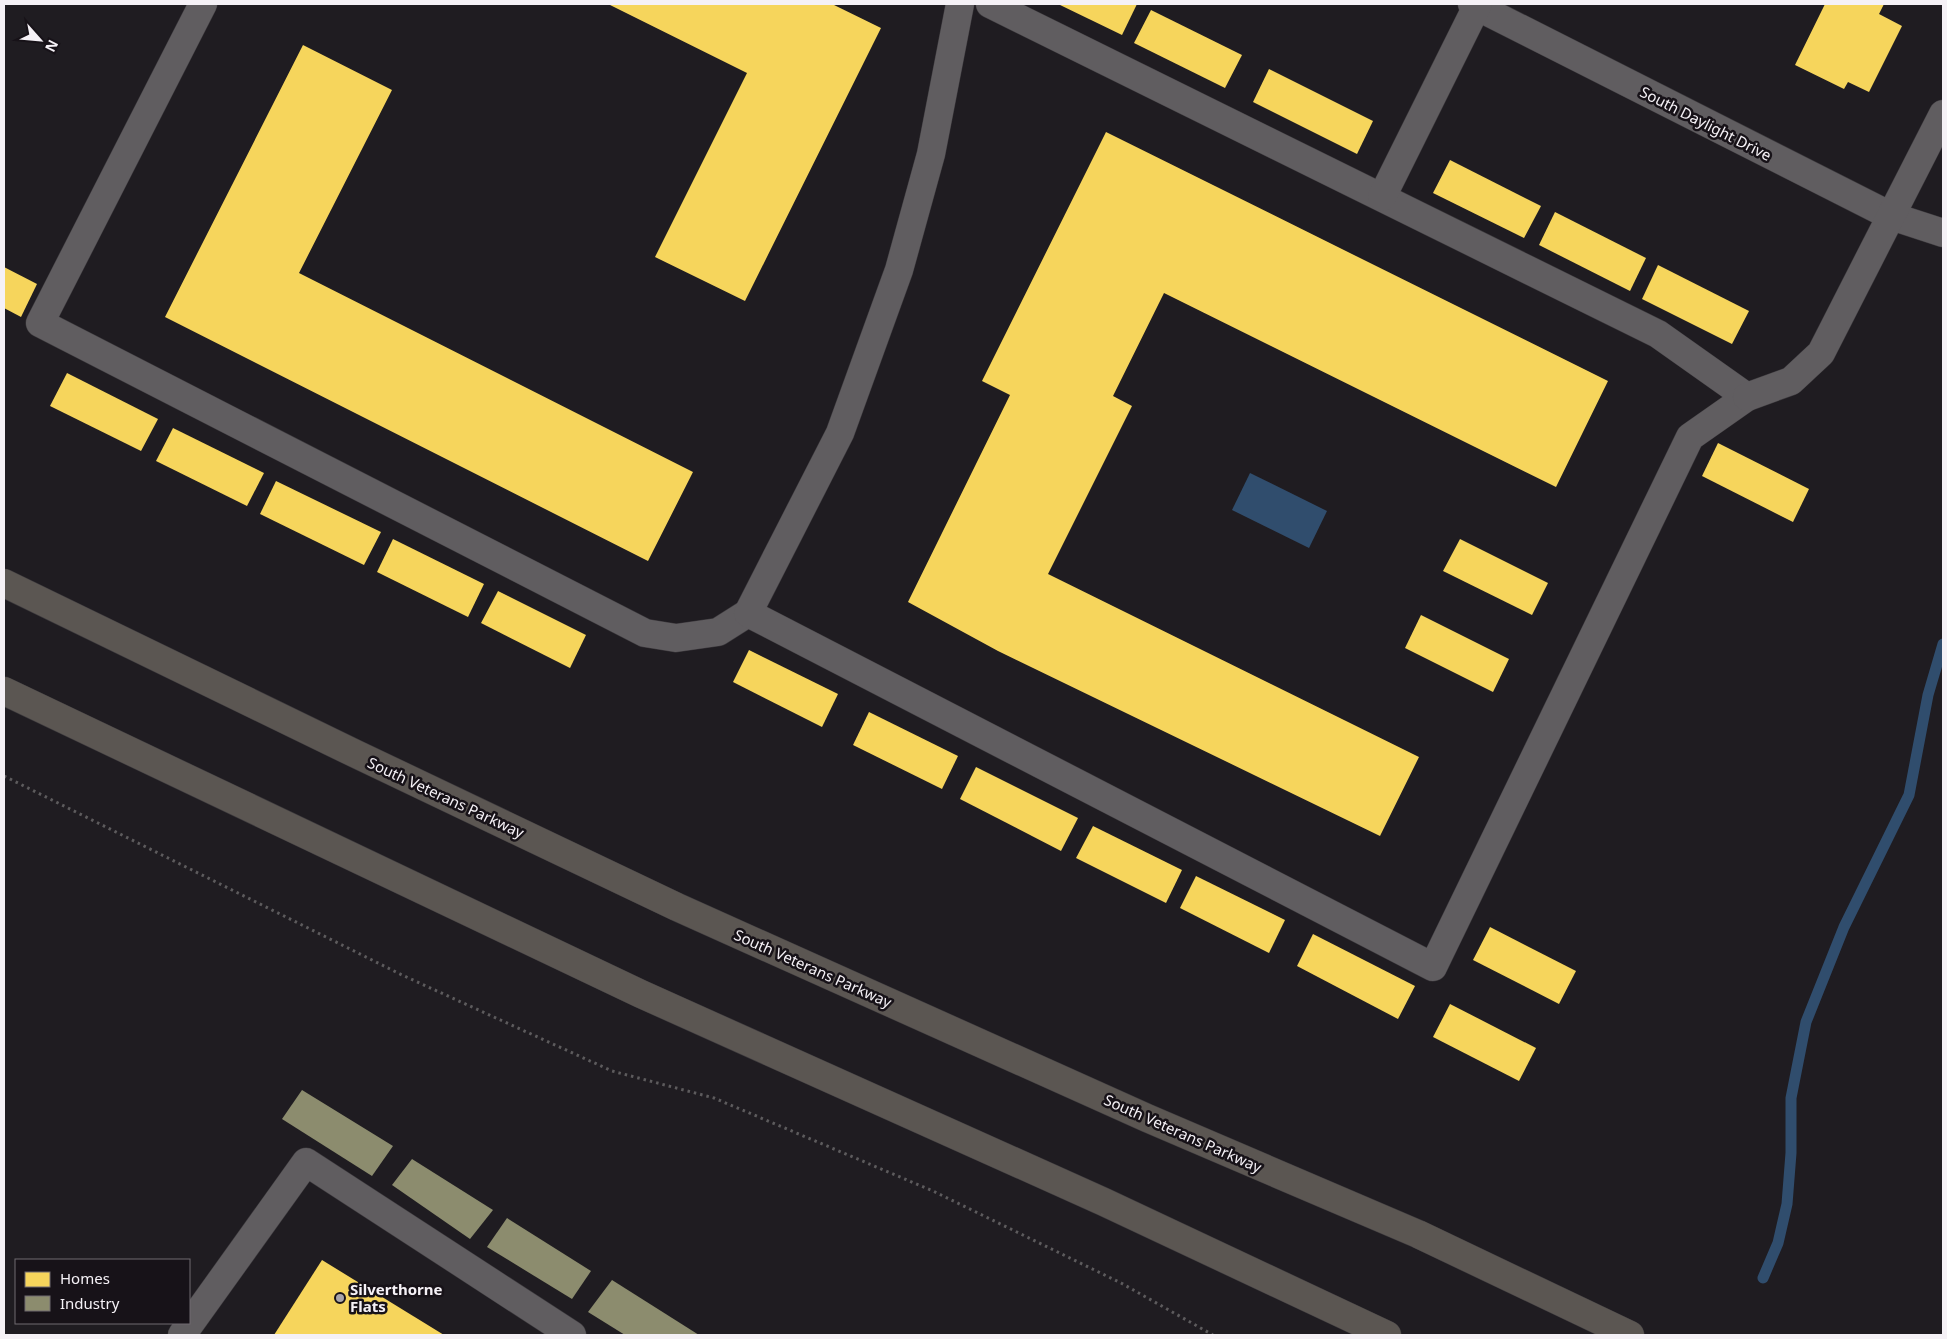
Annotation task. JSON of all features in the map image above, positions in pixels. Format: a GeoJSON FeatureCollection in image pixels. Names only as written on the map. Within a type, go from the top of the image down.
{"type":"FeatureCollection","features":[{"type":"Feature","properties":{"kind":"highway","name":"South Veterans Parkway"},"geometry":{"type":"LineString","coordinates":[[4,583],[347,750],[677,907],[1147,1118],[1418,1234],[1630,1335]]}},
{"type":"Feature","properties":{"kind":"highway"},"geometry":{"type":"LineString","coordinates":[[4,691],[641,994],[1104,1202],[1388,1335]]}},
{"type":"Feature","properties":{"kind":"street"},"geometry":{"type":"LineString","coordinates":[[203,4],[40,323],[645,633],[676,638],[718,632],[748,613],[840,433],[899,270],[931,154],[960,4]]}},
{"type":"Feature","properties":{"kind":"street"},"geometry":{"type":"LineString","coordinates":[[990,4],[1658,334],[1747,397]]}},
{"type":"Feature","properties":{"kind":"street"},"geometry":{"type":"LineString","coordinates":[[1382,198],[1475,5]]}},
{"type":"Feature","properties":{"kind":"street","name":"South Daylight Drive"},"geometry":{"type":"LineString","coordinates":[[1475,5],[1891,216],[1943,233]]}},
{"type":"Feature","properties":{"kind":"street"},"geometry":{"type":"LineString","coordinates":[[748,613],[1433,967],[1690,437],[1747,397],[1791,381],[1821,352],[1943,114]]}},
{"type":"Feature","properties":{"kind":"street"},"geometry":{"type":"LineString","coordinates":[[190,1324],[306,1162],[572,1335]]}},
{"type":"Feature","properties":{"kind":"street"},"geometry":{"type":"LineString","coordinates":[[182,1335],[190,1324]]}},
{"type":"Feature","properties":{"kind":"path"},"geometry":{"type":"LineString","coordinates":[[4,776],[402,975],[612,1070],[714,1098],[933,1191],[1121,1283],[1213,1335]]}},
{"type":"Feature","properties":{"kind":"water"},"geometry":{"type":"Polygon","coordinates":[[[1250,473],[1327,511],[1309,548],[1232,510],[1250,473]]]}},
{"type":"Feature","properties":{"kind":"building: Homes"},"geometry":{"type":"Polygon","coordinates":[[[608,4],[832,4],[881,28],[745,301],[655,257],[747,73],[608,4]]]}},
{"type":"Feature","properties":{"kind":"building: Homes"},"geometry":{"type":"Polygon","coordinates":[[[1058,4],[1137,4],[1122,35],[1058,4]]]}},
{"type":"Feature","properties":{"kind":"building: Homes"},"geometry":{"type":"Polygon","coordinates":[[[1825,4],[1884,4],[1879,14],[1902,26],[1869,92],[1848,82],[1844,89],[1795,65],[1825,4]]]}},
{"type":"Feature","properties":{"kind":"building: Homes"},"geometry":{"type":"Polygon","coordinates":[[[1151,10],[1242,55],[1225,88],[1134,43],[1151,10]]]}},
{"type":"Feature","properties":{"kind":"building: Homes"},"geometry":{"type":"Polygon","coordinates":[[[303,45],[392,90],[299,273],[693,472],[648,561],[165,317],[303,45]]]}},
{"type":"Feature","properties":{"kind":"building: Homes"},"geometry":{"type":"Polygon","coordinates":[[[1269,69],[1373,121],[1357,154],[1253,102],[1269,69]]]}},
{"type":"Feature","properties":{"kind":"building: Homes"},"geometry":{"type":"Polygon","coordinates":[[[1106,132],[1608,381],[1556,487],[1164,293],[1113,396],[1132,406],[1048,574],[1419,757],[1380,836],[998,651],[908,602],[1010,395],[982,381],[1106,132]]]}},
{"type":"Feature","properties":{"kind":"building: Homes"},"geometry":{"type":"Polygon","coordinates":[[[1450,160],[1541,206],[1524,238],[1433,193],[1450,160]]]}},
{"type":"Feature","properties":{"kind":"building: Homes"},"geometry":{"type":"Polygon","coordinates":[[[1555,212],[1646,258],[1630,291],[1539,245],[1555,212]]]}},
{"type":"Feature","properties":{"kind":"building: Homes"},"geometry":{"type":"Polygon","coordinates":[[[1658,265],[1749,311],[1732,344],[1642,299],[1658,265]]]}},
{"type":"Feature","properties":{"kind":"building: Homes"},"geometry":{"type":"Polygon","coordinates":[[[4,267],[37,284],[21,317],[4,308],[4,267]]]}},
{"type":"Feature","properties":{"kind":"building: Homes"},"geometry":{"type":"Polygon","coordinates":[[[67,373],[158,419],[141,451],[50,406],[67,373]]]}},
{"type":"Feature","properties":{"kind":"building: Homes"},"geometry":{"type":"Polygon","coordinates":[[[173,428],[264,473],[247,506],[156,461],[173,428]]]}},
{"type":"Feature","properties":{"kind":"building: Homes"},"geometry":{"type":"Polygon","coordinates":[[[1718,443],[1809,489],[1793,522],[1702,476],[1718,443]]]}},
{"type":"Feature","properties":{"kind":"building: Homes"},"geometry":{"type":"Polygon","coordinates":[[[276,481],[381,532],[364,565],[260,514],[276,481]]]}},
{"type":"Feature","properties":{"kind":"building: Homes"},"geometry":{"type":"Polygon","coordinates":[[[393,539],[484,584],[468,617],[377,572],[393,539]]]}},
{"type":"Feature","properties":{"kind":"building: Homes"},"geometry":{"type":"Polygon","coordinates":[[[1460,539],[1548,583],[1532,615],[1443,571],[1460,539]]]}},
{"type":"Feature","properties":{"kind":"building: Homes"},"geometry":{"type":"Polygon","coordinates":[[[498,591],[586,635],[570,668],[481,623],[498,591]]]}},
{"type":"Feature","properties":{"kind":"building: Homes"},"geometry":{"type":"Polygon","coordinates":[[[1421,615],[1509,659],[1493,692],[1405,648],[1421,615]]]}},
{"type":"Feature","properties":{"kind":"building: Homes"},"geometry":{"type":"Polygon","coordinates":[[[749,650],[838,694],[822,727],[733,682],[749,650]]]}},
{"type":"Feature","properties":{"kind":"building: Homes"},"geometry":{"type":"Polygon","coordinates":[[[869,712],[958,756],[942,789],[853,745],[869,712]]]}},
{"type":"Feature","properties":{"kind":"building: Homes"},"geometry":{"type":"Polygon","coordinates":[[[976,767],[1078,818],[1061,851],[960,799],[976,767]]]}},
{"type":"Feature","properties":{"kind":"building: Homes"},"geometry":{"type":"Polygon","coordinates":[[[1093,826],[1182,870],[1166,903],[1076,858],[1093,826]]]}},
{"type":"Feature","properties":{"kind":"building: Homes"},"geometry":{"type":"Polygon","coordinates":[[[1196,876],[1285,920],[1269,953],[1180,908],[1196,876]]]}},
{"type":"Feature","properties":{"kind":"building: Homes"},"geometry":{"type":"Polygon","coordinates":[[[1490,927],[1576,971],[1559,1004],[1473,960],[1490,927]]]}},
{"type":"Feature","properties":{"kind":"building: Homes"},"geometry":{"type":"Polygon","coordinates":[[[1313,934],[1415,986],[1398,1019],[1297,966],[1313,934]]]}},
{"type":"Feature","properties":{"kind":"building: Homes"},"geometry":{"type":"Polygon","coordinates":[[[1450,1004],[1536,1048],[1519,1081],[1433,1037],[1450,1004]]]}},
{"type":"Feature","properties":{"kind":"building: Homes","name":"Silverthorne Flats"},"geometry":{"type":"Polygon","coordinates":[[[322,1260],[444,1335],[274,1335],[322,1260]]]}},
{"type":"Feature","properties":{"kind":"building: Industry"},"geometry":{"type":"Polygon","coordinates":[[[302,1090],[393,1146],[372,1176],[282,1119],[302,1090]]]}},
{"type":"Feature","properties":{"kind":"building: Industry"},"geometry":{"type":"Polygon","coordinates":[[[412,1159],[493,1210],[470,1239],[392,1185],[412,1159]]]}},
{"type":"Feature","properties":{"kind":"building: Industry"},"geometry":{"type":"Polygon","coordinates":[[[507,1218],[591,1271],[572,1299],[487,1247],[507,1218]]]}},
{"type":"Feature","properties":{"kind":"building: Industry"},"geometry":{"type":"Polygon","coordinates":[[[612,1280],[699,1335],[625,1335],[588,1312],[612,1280]]]}},
{"type":"Feature","properties":{"kind":"waterway"},"geometry":{"type":"LineString","coordinates":[[1763,1278],[1778,1243],[1787,1204],[1791,1153],[1791,1098],[1806,1022],[1844,927],[1909,795],[1928,695],[1943,644]]}},
{"type":"Feature","properties":{"kind":"place","name":"Silverthorne Flats"},"geometry":{"type":"Point","coordinates":[340,1298]}}]}
